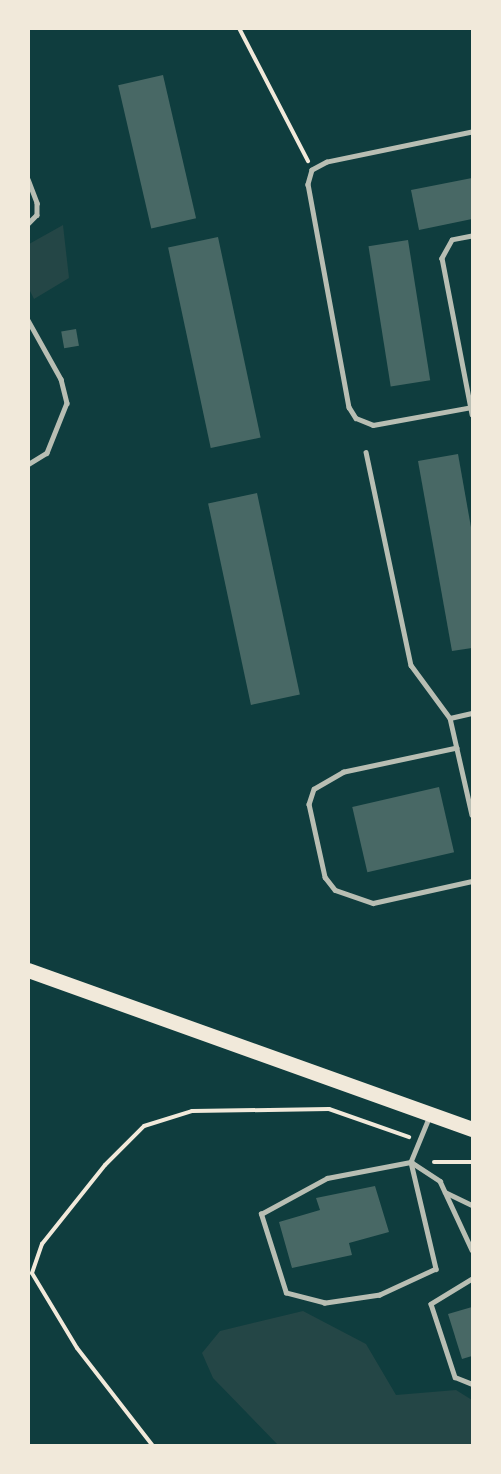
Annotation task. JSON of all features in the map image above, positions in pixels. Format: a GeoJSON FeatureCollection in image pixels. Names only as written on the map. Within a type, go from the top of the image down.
{"type":"FeatureCollection","features":[{"type":"Feature","properties":{"kind":"main road"},"geometry":{"type":"LineString","coordinates":[[28,970],[472,1129]]}},
{"type":"Feature","properties":{"kind":"lane"},"geometry":{"type":"LineString","coordinates":[[472,132],[327,162],[312,170],[309,213],[349,407],[356,418],[373,425],[472,409],[442,258],[452,240],[472,236]]}},
{"type":"Feature","properties":{"kind":"lane"},"geometry":{"type":"LineString","coordinates":[[28,179],[37,203],[37,214],[28,224]]}},
{"type":"Feature","properties":{"kind":"lane"},"geometry":{"type":"LineString","coordinates":[[28,320],[61,378],[67,404],[47,453],[28,465]]}},
{"type":"Feature","properties":{"kind":"lane"},"geometry":{"type":"LineString","coordinates":[[366,452],[409,658],[450,718],[472,815]]}},
{"type":"Feature","properties":{"kind":"lane"},"geometry":{"type":"LineString","coordinates":[[450,718],[472,713]]}},
{"type":"Feature","properties":{"kind":"lane"},"geometry":{"type":"LineString","coordinates":[[457,748],[344,772],[314,789],[309,804],[325,877],[335,890],[373,903],[472,881]]}},
{"type":"Feature","properties":{"kind":"lane"},"geometry":{"type":"LineString","coordinates":[[431,1114],[411,1162],[436,1269],[380,1295],[325,1303],[286,1293],[261,1214],[327,1178],[411,1162],[440,1181],[472,1250]]}},
{"type":"Feature","properties":{"kind":"lane"},"geometry":{"type":"LineString","coordinates":[[445,1192],[472,1205]]}},
{"type":"Feature","properties":{"kind":"lane"},"geometry":{"type":"LineString","coordinates":[[472,1279],[430,1304],[455,1377],[472,1384]]}},
{"type":"Feature","properties":{"kind":"path"},"geometry":{"type":"LineString","coordinates":[[239,28],[312,170]]}},
{"type":"Feature","properties":{"kind":"path"},"geometry":{"type":"LineString","coordinates":[[153,1446],[77,1348],[32,1273],[42,1244],[105,1165],[144,1126],[192,1111],[329,1109],[421,1141]]}},
{"type":"Feature","properties":{"kind":"path"},"geometry":{"type":"LineString","coordinates":[[411,1162],[472,1162]]}},
{"type":"Feature","properties":{"kind":"shaded area"},"geometry":{"type":"Polygon","coordinates":[[[63,225],[69,278],[34,299],[29,289],[29,244],[63,225]]]}},
{"type":"Feature","properties":{"kind":"shaded area"},"geometry":{"type":"Polygon","coordinates":[[[303,1311],[366,1344],[396,1395],[456,1390],[472,1400],[472,1445],[278,1445],[213,1378],[202,1353],[220,1331],[303,1311]]]}},
{"type":"Feature","properties":{"kind":"building"},"geometry":{"type":"Polygon","coordinates":[[[163,75],[196,218],[151,229],[118,85],[163,75]]]}},
{"type":"Feature","properties":{"kind":"building"},"geometry":{"type":"Polygon","coordinates":[[[472,178],[472,219],[419,230],[411,190],[472,178]]]}},
{"type":"Feature","properties":{"kind":"building"},"geometry":{"type":"Polygon","coordinates":[[[218,237],[261,438],[211,448],[168,248],[218,237]]]}},
{"type":"Feature","properties":{"kind":"building"},"geometry":{"type":"Polygon","coordinates":[[[408,240],[430,380],[391,387],[368,246],[408,240]]]}},
{"type":"Feature","properties":{"kind":"building"},"geometry":{"type":"Polygon","coordinates":[[[76,329],[79,346],[64,348],[61,332],[76,329]]]}},
{"type":"Feature","properties":{"kind":"building"},"geometry":{"type":"Polygon","coordinates":[[[458,454],[472,533],[472,648],[452,651],[418,461],[458,454]]]}},
{"type":"Feature","properties":{"kind":"building"},"geometry":{"type":"Polygon","coordinates":[[[257,493],[300,694],[251,705],[208,503],[257,493]]]}},
{"type":"Feature","properties":{"kind":"building"},"geometry":{"type":"Polygon","coordinates":[[[439,787],[454,852],[367,872],[352,807],[439,787]]]}},
{"type":"Feature","properties":{"kind":"building"},"geometry":{"type":"Polygon","coordinates":[[[375,1186],[389,1232],[349,1243],[352,1255],[292,1268],[279,1222],[320,1210],[316,1198],[375,1186]]]}},
{"type":"Feature","properties":{"kind":"building"},"geometry":{"type":"Polygon","coordinates":[[[472,1307],[472,1356],[462,1359],[448,1314],[472,1307]]]}}]}
